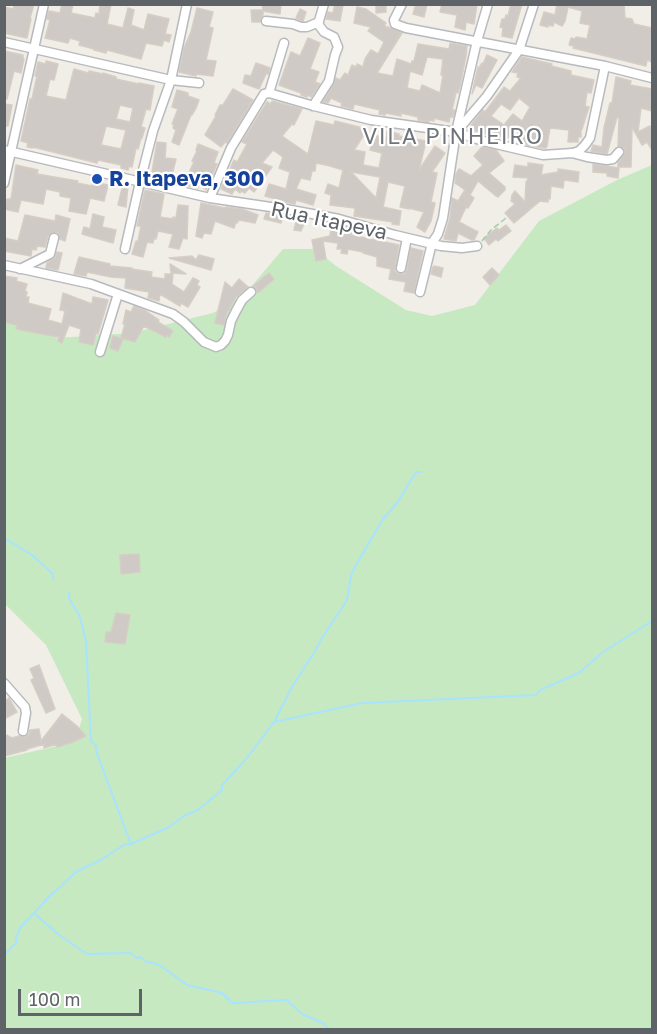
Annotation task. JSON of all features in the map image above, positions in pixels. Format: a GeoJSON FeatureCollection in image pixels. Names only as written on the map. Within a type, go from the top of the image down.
{"type":"FeatureCollection","features":[{"type":"Feature","properties":{"kind":"street"},"geometry":{"type":"LineString","coordinates":[[4,183],[8,150],[44,4]]}},
{"type":"Feature","properties":{"kind":"street"},"geometry":{"type":"LineString","coordinates":[[125,249],[153,131],[171,80],[188,4]]}},
{"type":"Feature","properties":{"kind":"street"},"geometry":{"type":"LineString","coordinates":[[313,106],[328,81],[338,46],[334,37],[324,32],[318,24],[324,4]]}},
{"type":"Feature","properties":{"kind":"street"},"geometry":{"type":"LineString","coordinates":[[402,4],[394,20],[395,24],[406,28],[604,66],[652,78]]}},
{"type":"Feature","properties":{"kind":"street"},"geometry":{"type":"LineString","coordinates":[[420,292],[432,243],[438,234],[443,218],[456,132],[488,4]]}},
{"type":"Feature","properties":{"kind":"street"},"geometry":{"type":"LineString","coordinates":[[456,132],[487,96],[519,50],[534,4]]}},
{"type":"Feature","properties":{"kind":"street"},"geometry":{"type":"LineString","coordinates":[[266,21],[301,27],[308,27],[319,22]]}},
{"type":"Feature","properties":{"kind":"street"},"geometry":{"type":"LineString","coordinates":[[4,42],[171,80],[199,83]]}},
{"type":"Feature","properties":{"kind":"street"},"geometry":{"type":"LineString","coordinates":[[210,198],[231,148],[267,94],[284,43]]}},
{"type":"Feature","properties":{"kind":"street"},"geometry":{"type":"LineString","coordinates":[[267,94],[371,120],[456,132],[483,141],[543,155],[572,153],[585,146],[590,138],[604,66]]}},
{"type":"Feature","properties":{"kind":"street","name":"Rua Itapeva"},"geometry":{"type":"LineString","coordinates":[[8,150],[210,198],[339,219],[441,246],[462,248],[477,246]]}},
{"type":"Feature","properties":{"kind":"street"},"geometry":{"type":"LineString","coordinates":[[572,153],[607,160],[613,159],[619,152]]}},
{"type":"Feature","properties":{"kind":"street"},"geometry":{"type":"LineString","coordinates":[[20,269],[50,254],[54,238]]}},
{"type":"Feature","properties":{"kind":"street"},"geometry":{"type":"LineString","coordinates":[[401,268],[407,238]]}},
{"type":"Feature","properties":{"kind":"street"},"geometry":{"type":"LineString","coordinates":[[4,266],[91,284],[173,314],[204,342],[216,347],[225,341],[236,311],[242,300],[251,292]]}},
{"type":"Feature","properties":{"kind":"street"},"geometry":{"type":"LineString","coordinates":[[100,352],[118,294]]}},
{"type":"Feature","properties":{"kind":"street"},"geometry":{"type":"LineString","coordinates":[[4,683],[25,707],[23,731]]}},
{"type":"Feature","properties":{"kind":"path"},"geometry":{"type":"LineString","coordinates":[[477,246],[506,218]]}},
{"type":"Feature","properties":{"kind":"green space"},"geometry":{"type":"Polygon","coordinates":[[[652,165],[652,1029],[5,1029],[4,758],[75,742],[82,719],[46,645],[5,604],[5,319],[57,338],[132,333],[213,313],[244,295],[283,249],[315,249],[336,266],[406,310],[432,316],[475,305],[539,221],[617,180],[652,165]]]}},
{"type":"Feature","properties":{"kind":"building"},"geometry":{"type":"Polygon","coordinates":[[[15,4],[34,4],[27,38],[4,33],[4,7],[13,9],[15,4]]]}},
{"type":"Feature","properties":{"kind":"building"},"geometry":{"type":"Polygon","coordinates":[[[62,4],[73,4],[71,13],[95,18],[96,13],[99,14],[100,4],[111,4],[107,24],[123,28],[128,8],[134,10],[131,25],[144,30],[148,14],[169,19],[165,34],[171,35],[169,42],[164,40],[162,46],[146,43],[141,59],[107,50],[106,53],[94,50],[79,45],[80,41],[70,38],[68,43],[45,38],[50,20],[47,19],[49,11],[60,13],[62,4]]]}},
{"type":"Feature","properties":{"kind":"building"},"geometry":{"type":"Polygon","coordinates":[[[262,4],[281,4],[280,14],[263,11],[260,22],[252,22],[251,10],[263,10],[262,4]]]}},
{"type":"Feature","properties":{"kind":"building"},"geometry":{"type":"Polygon","coordinates":[[[335,4],[343,5],[340,21],[326,19],[328,12],[333,13],[335,4]]]}},
{"type":"Feature","properties":{"kind":"building"},"geometry":{"type":"Polygon","coordinates":[[[416,4],[427,4],[424,17],[413,14],[416,4]]]}},
{"type":"Feature","properties":{"kind":"building"},"geometry":{"type":"Polygon","coordinates":[[[442,4],[477,4],[474,24],[466,22],[465,30],[455,27],[457,15],[440,12],[442,4]]]}},
{"type":"Feature","properties":{"kind":"building"},"geometry":{"type":"Polygon","coordinates":[[[511,4],[522,4],[512,38],[502,36],[503,28],[500,27],[502,19],[508,16],[511,4]]]}},
{"type":"Feature","properties":{"kind":"building"},"geometry":{"type":"Polygon","coordinates":[[[557,4],[624,4],[625,18],[632,19],[634,24],[652,28],[652,62],[647,60],[646,66],[573,48],[574,46],[569,45],[571,38],[587,39],[590,25],[580,23],[582,11],[568,7],[562,26],[554,22],[553,26],[540,25],[544,12],[555,15],[557,4]]]}},
{"type":"Feature","properties":{"kind":"building"},"geometry":{"type":"Polygon","coordinates":[[[386,5],[386,12],[376,13],[376,6],[386,5]]]}},
{"type":"Feature","properties":{"kind":"building"},"geometry":{"type":"Polygon","coordinates":[[[357,7],[366,9],[386,23],[384,25],[387,29],[388,27],[402,33],[377,73],[393,76],[397,59],[411,64],[414,61],[418,44],[449,49],[450,43],[467,46],[460,86],[458,93],[456,92],[452,110],[455,110],[449,122],[434,118],[434,121],[429,120],[429,122],[418,120],[418,117],[401,113],[401,116],[379,114],[380,110],[354,104],[353,109],[341,106],[342,103],[331,98],[328,103],[323,102],[336,78],[340,80],[345,73],[348,75],[352,65],[356,67],[357,64],[363,67],[371,50],[378,54],[384,42],[368,31],[371,27],[354,23],[357,7]],[[427,57],[422,75],[410,71],[407,88],[420,91],[422,85],[440,93],[443,59],[427,57]]]}},
{"type":"Feature","properties":{"kind":"building"},"geometry":{"type":"Polygon","coordinates":[[[197,8],[213,12],[209,27],[213,28],[206,60],[216,61],[213,76],[196,74],[196,76],[179,72],[197,8]]]}},
{"type":"Feature","properties":{"kind":"building"},"geometry":{"type":"Polygon","coordinates":[[[300,9],[306,12],[303,21],[296,18],[300,9]]]}},
{"type":"Feature","properties":{"kind":"building"},"geometry":{"type":"Polygon","coordinates":[[[308,38],[320,43],[310,69],[319,72],[315,82],[320,84],[311,97],[279,85],[291,52],[300,56],[308,38]]]}},
{"type":"Feature","properties":{"kind":"building"},"geometry":{"type":"Polygon","coordinates":[[[4,51],[23,55],[24,59],[21,73],[14,71],[7,99],[4,99],[4,51]]]}},
{"type":"Feature","properties":{"kind":"building"},"geometry":{"type":"Polygon","coordinates":[[[487,55],[497,60],[482,88],[476,85],[472,94],[478,67],[483,64],[487,55]]]}},
{"type":"Feature","properties":{"kind":"building"},"geometry":{"type":"Polygon","coordinates":[[[522,57],[552,64],[551,66],[571,71],[571,75],[594,80],[591,93],[587,92],[585,106],[589,107],[578,142],[568,142],[569,130],[550,128],[547,146],[543,148],[518,143],[518,125],[508,138],[500,136],[499,138],[468,129],[483,110],[485,112],[504,87],[510,91],[521,78],[517,77],[518,73],[512,72],[522,57]],[[519,98],[510,110],[501,104],[491,116],[504,125],[513,114],[522,121],[530,107],[519,98]]]}},
{"type":"Feature","properties":{"kind":"building"},"geometry":{"type":"Polygon","coordinates":[[[46,61],[58,64],[54,80],[50,79],[46,96],[66,100],[74,69],[88,73],[89,71],[103,73],[116,77],[116,79],[154,86],[150,110],[146,109],[141,127],[145,128],[138,149],[136,148],[132,167],[129,166],[128,170],[121,168],[121,165],[98,160],[97,163],[27,147],[28,143],[21,141],[37,76],[35,76],[38,62],[46,64],[46,61]],[[120,105],[116,119],[130,122],[133,108],[120,105]],[[106,126],[101,145],[121,149],[126,130],[106,126]]]}},
{"type":"Feature","properties":{"kind":"building"},"geometry":{"type":"Polygon","coordinates":[[[256,63],[270,68],[259,89],[243,83],[245,75],[251,76],[256,63]]]}},
{"type":"Feature","properties":{"kind":"building"},"geometry":{"type":"Polygon","coordinates":[[[616,77],[631,81],[630,85],[652,89],[652,111],[641,108],[638,132],[650,126],[652,150],[647,142],[642,145],[632,127],[631,167],[618,167],[625,153],[624,148],[618,146],[619,118],[617,117],[607,154],[591,151],[593,145],[602,147],[616,77]]]}},
{"type":"Feature","properties":{"kind":"building"},"geometry":{"type":"Polygon","coordinates":[[[233,89],[253,100],[227,143],[225,142],[221,147],[205,135],[220,105],[223,105],[233,89]]]}},
{"type":"Feature","properties":{"kind":"building"},"geometry":{"type":"Polygon","coordinates":[[[177,90],[188,93],[188,96],[199,100],[179,145],[172,142],[176,130],[172,124],[178,109],[172,107],[177,90]]]}},
{"type":"Feature","properties":{"kind":"building"},"geometry":{"type":"Polygon","coordinates":[[[272,101],[302,109],[294,125],[292,124],[282,136],[308,154],[316,121],[334,125],[335,121],[363,128],[362,132],[366,132],[354,150],[365,152],[363,165],[379,168],[382,153],[370,150],[374,135],[386,138],[387,131],[399,134],[399,136],[426,141],[419,170],[435,146],[445,153],[432,172],[437,173],[431,202],[435,203],[431,221],[425,232],[417,227],[424,212],[400,207],[405,186],[388,182],[383,207],[401,211],[399,225],[354,216],[355,208],[330,205],[331,195],[325,193],[328,184],[339,188],[343,170],[330,166],[316,163],[310,180],[301,178],[296,189],[316,195],[313,205],[296,200],[295,204],[283,202],[265,196],[269,184],[286,189],[290,172],[279,168],[283,157],[273,150],[262,163],[272,167],[254,192],[249,188],[245,193],[241,191],[240,193],[235,189],[232,194],[221,189],[234,160],[237,162],[247,144],[242,142],[267,102],[271,104],[272,101]],[[351,172],[376,198],[380,177],[351,172]]]}},
{"type":"Feature","properties":{"kind":"building"},"geometry":{"type":"Polygon","coordinates":[[[4,104],[12,105],[8,126],[4,126],[4,104]]]}},
{"type":"Feature","properties":{"kind":"building"},"geometry":{"type":"Polygon","coordinates":[[[157,142],[166,143],[165,158],[176,159],[172,175],[152,172],[157,142]]]}},
{"type":"Feature","properties":{"kind":"building"},"geometry":{"type":"Polygon","coordinates":[[[198,144],[218,152],[214,163],[217,164],[206,190],[199,184],[198,188],[188,186],[190,181],[186,179],[194,162],[192,161],[198,144]]]}},
{"type":"Feature","properties":{"kind":"building"},"geometry":{"type":"Polygon","coordinates":[[[482,147],[496,150],[504,161],[489,173],[505,187],[505,190],[498,197],[478,181],[470,195],[474,198],[468,208],[466,207],[459,222],[478,232],[474,240],[458,233],[456,241],[444,239],[450,218],[452,198],[458,201],[465,190],[455,183],[456,174],[459,169],[471,176],[483,165],[474,156],[482,147]]]}},
{"type":"Feature","properties":{"kind":"building"},"geometry":{"type":"Polygon","coordinates":[[[528,163],[543,165],[541,175],[558,172],[558,169],[579,172],[578,182],[564,180],[563,188],[551,186],[548,202],[540,201],[514,223],[505,213],[515,204],[511,201],[515,191],[525,202],[526,182],[529,178],[513,177],[515,165],[528,167],[528,163]]]}},
{"type":"Feature","properties":{"kind":"building"},"geometry":{"type":"Polygon","coordinates":[[[593,164],[619,168],[618,178],[607,176],[607,173],[593,172],[593,164]]]}},
{"type":"Feature","properties":{"kind":"building"},"geometry":{"type":"Polygon","coordinates":[[[16,165],[38,170],[37,174],[78,181],[77,183],[92,186],[93,182],[108,185],[104,201],[90,198],[86,214],[69,211],[71,198],[60,196],[60,192],[46,189],[43,204],[21,200],[18,212],[4,209],[7,199],[11,199],[16,165]]]}},
{"type":"Feature","properties":{"kind":"building"},"geometry":{"type":"Polygon","coordinates":[[[123,184],[128,185],[126,207],[118,205],[123,184]]]}},
{"type":"Feature","properties":{"kind":"building"},"geometry":{"type":"Polygon","coordinates":[[[145,190],[164,194],[160,217],[176,218],[178,205],[188,206],[187,239],[183,238],[179,249],[169,247],[173,234],[158,231],[153,243],[147,242],[143,257],[132,254],[136,241],[138,241],[141,226],[137,226],[145,190]]]}},
{"type":"Feature","properties":{"kind":"building"},"geometry":{"type":"Polygon","coordinates":[[[201,203],[242,209],[258,215],[255,223],[239,220],[234,228],[215,221],[211,234],[204,233],[202,238],[196,236],[201,203]]]}},
{"type":"Feature","properties":{"kind":"building"},"geometry":{"type":"Polygon","coordinates":[[[266,213],[283,215],[281,223],[264,219],[266,213]]]}},
{"type":"Feature","properties":{"kind":"building"},"geometry":{"type":"Polygon","coordinates":[[[93,214],[104,217],[102,227],[116,230],[113,243],[82,234],[84,227],[90,229],[93,214]]]}},
{"type":"Feature","properties":{"kind":"building"},"geometry":{"type":"Polygon","coordinates":[[[25,215],[55,221],[56,215],[70,219],[65,241],[60,239],[58,233],[53,232],[48,236],[45,247],[37,246],[36,250],[32,249],[31,256],[4,251],[4,238],[18,241],[25,215]]]}},
{"type":"Feature","properties":{"kind":"building"},"geometry":{"type":"Polygon","coordinates":[[[297,218],[306,219],[301,231],[294,230],[297,218]]]}},
{"type":"Feature","properties":{"kind":"building"},"geometry":{"type":"Polygon","coordinates":[[[331,225],[352,229],[351,235],[399,245],[395,271],[399,274],[404,274],[407,270],[411,248],[423,251],[414,293],[404,291],[406,282],[389,279],[391,269],[377,266],[377,257],[348,249],[347,254],[341,253],[342,249],[337,249],[338,243],[323,241],[326,259],[316,261],[312,240],[330,236],[331,225]]]}},
{"type":"Feature","properties":{"kind":"building"},"geometry":{"type":"Polygon","coordinates":[[[506,225],[511,231],[489,245],[484,238],[497,228],[499,230],[506,225]]]}},
{"type":"Feature","properties":{"kind":"building"},"geometry":{"type":"Polygon","coordinates":[[[57,252],[62,253],[58,270],[46,268],[47,263],[55,258],[57,252]]]}},
{"type":"Feature","properties":{"kind":"building"},"geometry":{"type":"Polygon","coordinates":[[[199,255],[214,259],[211,270],[169,258],[192,256],[196,260],[199,255]]]}},
{"type":"Feature","properties":{"kind":"building"},"geometry":{"type":"Polygon","coordinates":[[[79,257],[110,264],[110,266],[152,272],[151,277],[165,279],[165,274],[173,274],[172,284],[184,292],[193,278],[199,281],[197,285],[200,287],[188,307],[181,303],[180,306],[160,294],[159,301],[148,298],[149,292],[125,288],[126,278],[87,272],[86,276],[74,274],[79,257]]]}},
{"type":"Feature","properties":{"kind":"building"},"geometry":{"type":"Polygon","coordinates":[[[170,264],[186,274],[171,273],[170,264]]]}},
{"type":"Feature","properties":{"kind":"building"},"geometry":{"type":"Polygon","coordinates":[[[434,266],[443,268],[441,277],[431,274],[434,266]]]}},
{"type":"Feature","properties":{"kind":"building"},"geometry":{"type":"Polygon","coordinates":[[[492,268],[499,275],[490,285],[483,277],[492,268]]]}},
{"type":"Feature","properties":{"kind":"building"},"geometry":{"type":"Polygon","coordinates":[[[269,273],[274,279],[258,293],[253,286],[269,273]]]}},
{"type":"Feature","properties":{"kind":"building"},"geometry":{"type":"Polygon","coordinates":[[[4,276],[17,278],[16,281],[27,284],[25,291],[27,292],[26,297],[29,297],[28,303],[51,309],[48,320],[62,324],[65,311],[60,310],[63,293],[92,304],[93,297],[108,300],[93,345],[79,342],[81,329],[69,325],[62,343],[58,341],[60,335],[58,337],[16,329],[17,325],[4,322],[4,276]]]}},
{"type":"Feature","properties":{"kind":"building"},"geometry":{"type":"Polygon","coordinates":[[[239,279],[248,287],[236,297],[226,315],[224,325],[215,323],[225,282],[232,288],[239,279]]]}},
{"type":"Feature","properties":{"kind":"building"},"geometry":{"type":"Polygon","coordinates":[[[134,306],[146,311],[173,331],[169,337],[144,326],[135,342],[121,338],[126,310],[131,312],[134,306]]]}},
{"type":"Feature","properties":{"kind":"building"},"geometry":{"type":"Polygon","coordinates":[[[113,336],[123,339],[118,351],[110,348],[113,336]]]}},
{"type":"Feature","properties":{"kind":"building"},"geometry":{"type":"Polygon","coordinates":[[[139,554],[140,572],[121,574],[120,555],[139,554]]]}},
{"type":"Feature","properties":{"kind":"building"},"geometry":{"type":"Polygon","coordinates":[[[116,613],[130,615],[125,644],[105,642],[106,632],[111,632],[116,613]]]}},
{"type":"Feature","properties":{"kind":"building"},"geometry":{"type":"Polygon","coordinates":[[[39,665],[55,709],[46,713],[31,680],[34,678],[30,669],[39,665]]]}},
{"type":"Feature","properties":{"kind":"building"},"geometry":{"type":"Polygon","coordinates":[[[9,698],[17,712],[4,719],[4,702],[9,698]]]}},
{"type":"Feature","properties":{"kind":"building"},"geometry":{"type":"Polygon","coordinates":[[[62,714],[86,736],[57,747],[57,744],[44,748],[44,744],[4,756],[4,734],[12,738],[25,737],[30,730],[39,729],[41,741],[62,714]]]}},
{"type":"Feature","properties":{"kind":"waterway"},"geometry":{"type":"LineString","coordinates":[[4,955],[16,943],[20,928],[77,871],[101,860],[125,844],[131,844],[169,827],[184,816],[198,810],[222,790],[222,785],[246,759],[274,722],[292,687],[347,600],[351,575],[383,519],[397,503],[416,472],[421,472]]}},
{"type":"Feature","properties":{"kind":"waterway"},"geometry":{"type":"LineString","coordinates":[[4,538],[32,555],[53,574],[53,579]]}},
{"type":"Feature","properties":{"kind":"waterway"},"geometry":{"type":"LineString","coordinates":[[69,593],[69,598],[80,617],[86,642],[91,741],[96,746],[130,842]]}},
{"type":"Feature","properties":{"kind":"waterway"},"geometry":{"type":"LineString","coordinates":[[274,722],[362,703],[536,695],[540,690],[579,673],[603,652],[652,621]]}},
{"type":"Feature","properties":{"kind":"waterway"},"geometry":{"type":"LineString","coordinates":[[34,913],[59,935],[87,954],[131,953],[136,958],[141,957],[146,962],[161,966],[187,985],[222,993],[232,1003],[287,1000],[302,1014],[323,1023],[330,1030]]}},
{"type":"Feature","properties":{"kind":"place","name":"R. Itapeva, 300"},"geometry":{"type":"Point","coordinates":[97,179]}},
{"type":"Feature","properties":{"kind":"district","name":"VILA PINHEIRO"},"geometry":{"type":"Point","coordinates":[453,137]}}]}
